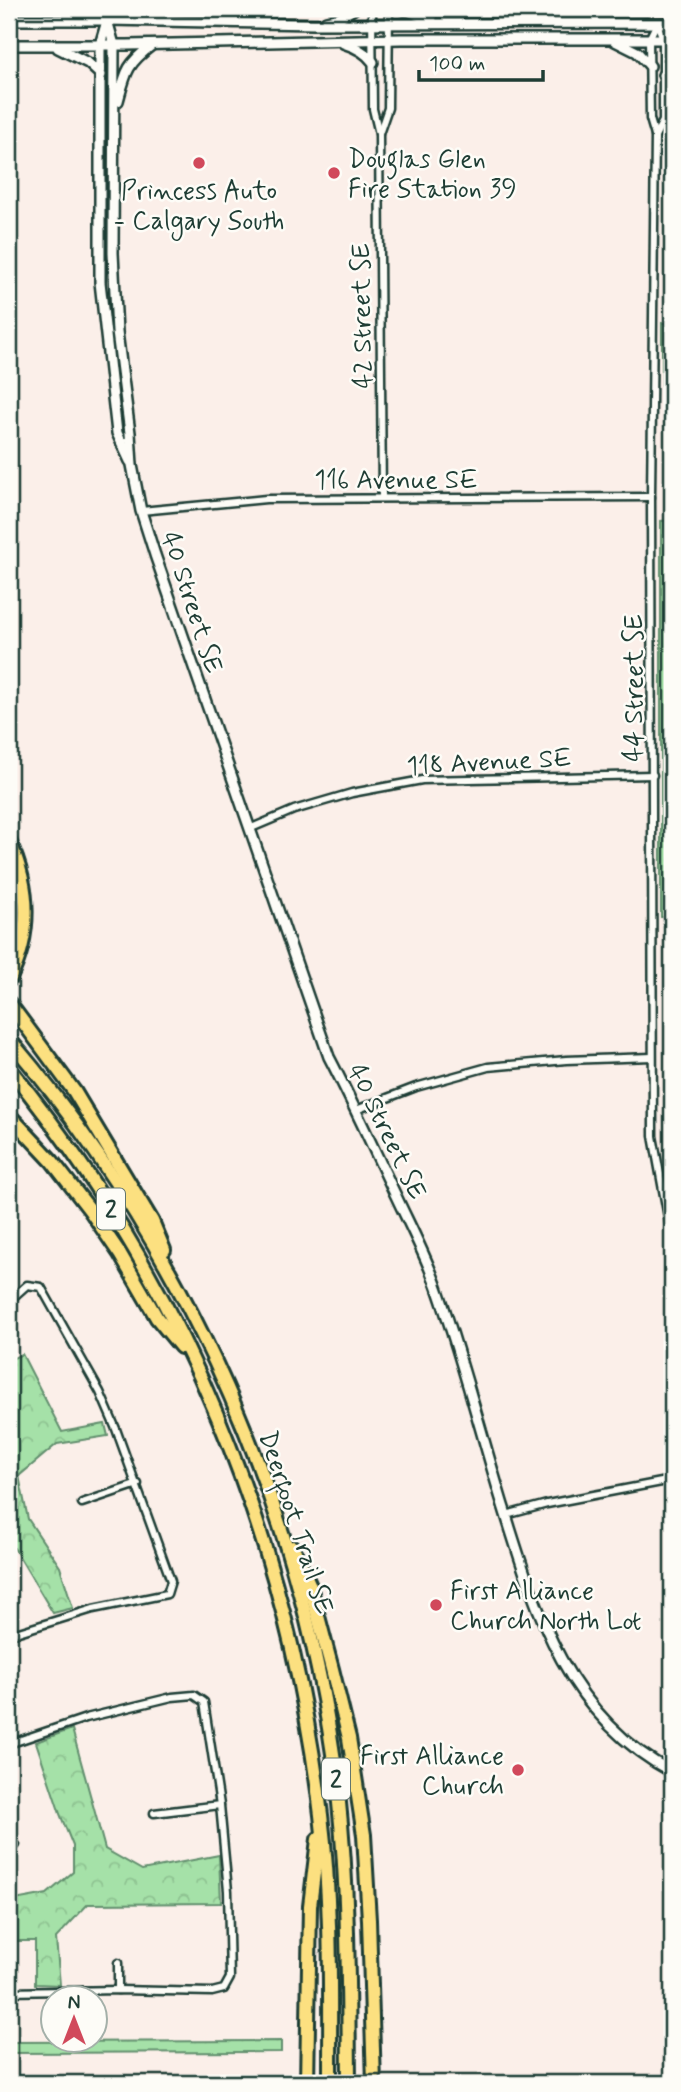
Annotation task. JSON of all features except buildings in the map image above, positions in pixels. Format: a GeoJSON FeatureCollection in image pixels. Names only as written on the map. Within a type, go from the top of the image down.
{"type":"FeatureCollection","features":[{"type":"Feature","properties":{"kind":"highway"},"geometry":{"type":"LineString","coordinates":[[9,841],[24,883],[26,900],[25,928],[19,958],[9,980]]}},
{"type":"Feature","properties":{"kind":"highway"},"geometry":{"type":"LineString","coordinates":[[9,1003],[74,1091],[152,1221],[184,1299]]}},
{"type":"Feature","properties":{"kind":"highway","name":"Deerfoot Trail SE"},"geometry":{"type":"LineString","coordinates":[[9,1039],[80,1130],[141,1223],[184,1299],[229,1394],[265,1483],[291,1563],[329,1727],[345,1863],[349,2083]]}},
{"type":"Feature","properties":{"kind":"highway","name":"Deerfoot Trail SE"},"geometry":{"type":"LineString","coordinates":[[9,1068],[96,1186],[152,1279],[194,1362],[247,1490],[280,1596],[305,1706],[321,1815],[328,1905],[330,2083]]}},
{"type":"Feature","properties":{"kind":"highway"},"geometry":{"type":"LineString","coordinates":[[9,1115],[52,1161],[99,1222],[157,1318],[194,1362]]}},
{"type":"Feature","properties":{"kind":"highway"},"geometry":{"type":"LineString","coordinates":[[265,1483],[310,1586],[349,1738],[364,1835],[374,2083]]}},
{"type":"Feature","properties":{"kind":"highway"},"geometry":{"type":"LineString","coordinates":[[307,2083],[310,1906],[321,1815]]}},
{"type":"Feature","properties":{"kind":"street"},"geometry":{"type":"LineString","coordinates":[[314,24],[336,19],[354,9]]}},
{"type":"Feature","properties":{"kind":"street","name":"42 Street SE"},"geometry":{"type":"LineString","coordinates":[[372,9],[373,108],[379,134],[382,498]]}},
{"type":"Feature","properties":{"kind":"street","name":"42 Street SE"},"geometry":{"type":"LineString","coordinates":[[379,134],[388,108],[389,9]]}},
{"type":"Feature","properties":{"kind":"street"},"geometry":{"type":"LineString","coordinates":[[402,9],[416,16],[444,23]]}},
{"type":"Feature","properties":{"kind":"street"},"geometry":{"type":"LineString","coordinates":[[9,20],[314,24],[672,23]]}},
{"type":"Feature","properties":{"kind":"street","name":"40 Street SE"},"geometry":{"type":"LineString","coordinates":[[107,20],[114,45],[113,253],[117,332],[132,466],[141,511],[174,614],[329,1058],[356,1110],[439,1292],[536,1608],[572,1681],[596,1713],[650,1760],[672,1772]]}},
{"type":"Feature","properties":{"kind":"street","name":"40 Street SE"},"geometry":{"type":"LineString","coordinates":[[107,20],[100,46],[100,282],[117,433],[132,466]]}},
{"type":"Feature","properties":{"kind":"street","name":"44 Street SE"},"geometry":{"type":"LineString","coordinates":[[655,136],[663,121],[663,75],[668,39],[657,23],[649,39],[650,119],[655,136],[651,497],[653,1136],[672,1239]]}},
{"type":"Feature","properties":{"kind":"street"},"geometry":{"type":"LineString","coordinates":[[9,45],[668,39]]}},
{"type":"Feature","properties":{"kind":"street"},"geometry":{"type":"LineString","coordinates":[[331,40],[353,46],[368,55],[373,62]]}},
{"type":"Feature","properties":{"kind":"street"},"geometry":{"type":"LineString","coordinates":[[610,40],[637,52],[649,66]]}},
{"type":"Feature","properties":{"kind":"street"},"geometry":{"type":"LineString","coordinates":[[114,112],[125,74],[132,61],[152,45]]}},
{"type":"Feature","properties":{"kind":"street"},"geometry":{"type":"LineString","coordinates":[[53,46],[88,62],[101,75]]}},
{"type":"Feature","properties":{"kind":"street"},"geometry":{"type":"LineString","coordinates":[[663,75],[672,61]]}},
{"type":"Feature","properties":{"kind":"street","name":"116 Avenue SE"},"geometry":{"type":"LineString","coordinates":[[141,511],[266,499],[651,497]]}},
{"type":"Feature","properties":{"kind":"street","name":"118 Avenue SE"},"geometry":{"type":"LineString","coordinates":[[249,829],[293,810],[328,800],[422,780],[653,775]]}},
{"type":"Feature","properties":{"kind":"street"},"geometry":{"type":"LineString","coordinates":[[356,1110],[416,1087],[488,1067],[566,1060],[653,1058]]}},
{"type":"Feature","properties":{"kind":"street"},"geometry":{"type":"LineString","coordinates":[[9,1301],[27,1285],[41,1287],[100,1392],[138,1484],[171,1581],[167,1594],[93,1609],[9,1635]]}},
{"type":"Feature","properties":{"kind":"street"},"geometry":{"type":"LineString","coordinates":[[506,1515],[547,1504],[672,1480]]}},
{"type":"Feature","properties":{"kind":"street"},"geometry":{"type":"LineString","coordinates":[[82,1503],[138,1484]]}},
{"type":"Feature","properties":{"kind":"street"},"geometry":{"type":"LineString","coordinates":[[9,1744],[119,1709],[172,1696],[194,1695],[204,1702],[220,1805],[228,1891],[230,1978],[224,1989],[212,1992],[9,1992]]}},
{"type":"Feature","properties":{"kind":"street"},"geometry":{"type":"LineString","coordinates":[[153,1813],[220,1805]]}},
{"type":"Feature","properties":{"kind":"street"},"geometry":{"type":"LineString","coordinates":[[9,1837],[16,1845]]}},
{"type":"Feature","properties":{"kind":"street"},"geometry":{"type":"LineString","coordinates":[[118,1963],[118,1990]]}},
{"type":"Feature","properties":{"kind":"green space"},"geometry":{"type":"Polygon","coordinates":[[[662,323],[672,323],[672,396],[662,396],[662,323]]]}},
{"type":"Feature","properties":{"kind":"green space"},"geometry":{"type":"Polygon","coordinates":[[[672,520],[672,917],[661,917],[661,521],[672,520]]]}},
{"type":"Feature","properties":{"kind":"green space"},"geometry":{"type":"Polygon","coordinates":[[[22,1354],[62,1432],[105,1424],[108,1436],[57,1444],[19,1476],[28,1519],[60,1567],[73,1608],[53,1613],[14,1548],[9,1548],[9,1360],[22,1354]]]}},
{"type":"Feature","properties":{"kind":"green space"},"geometry":{"type":"Polygon","coordinates":[[[72,1729],[105,1849],[142,1870],[219,1855],[221,1903],[88,1904],[56,1938],[60,1983],[35,1984],[35,1941],[9,1941],[9,1901],[47,1894],[73,1872],[73,1846],[36,1742],[72,1729]]]}},
{"type":"Feature","properties":{"kind":"green space"},"geometry":{"type":"Polygon","coordinates":[[[281,2041],[281,2052],[108,2053],[108,2042],[281,2041]]]}},
{"type":"Feature","properties":{"kind":"green space"},"geometry":{"type":"Polygon","coordinates":[[[9,2042],[38,2042],[38,2053],[9,2053],[9,2042]]]}},
{"type":"Feature","properties":{"kind":"place","name":"Princess Auto - Calgary South"},"geometry":{"type":"Point","coordinates":[199,163]}},
{"type":"Feature","properties":{"kind":"place","name":"Douglas Glen Fire Station 39"},"geometry":{"type":"Point","coordinates":[334,173]}},
{"type":"Feature","properties":{"kind":"place","name":"First Alliance Church North Lot"},"geometry":{"type":"Point","coordinates":[436,1605]}},
{"type":"Feature","properties":{"kind":"place","name":"First Alliance Church"},"geometry":{"type":"Point","coordinates":[518,1770]}}]}
